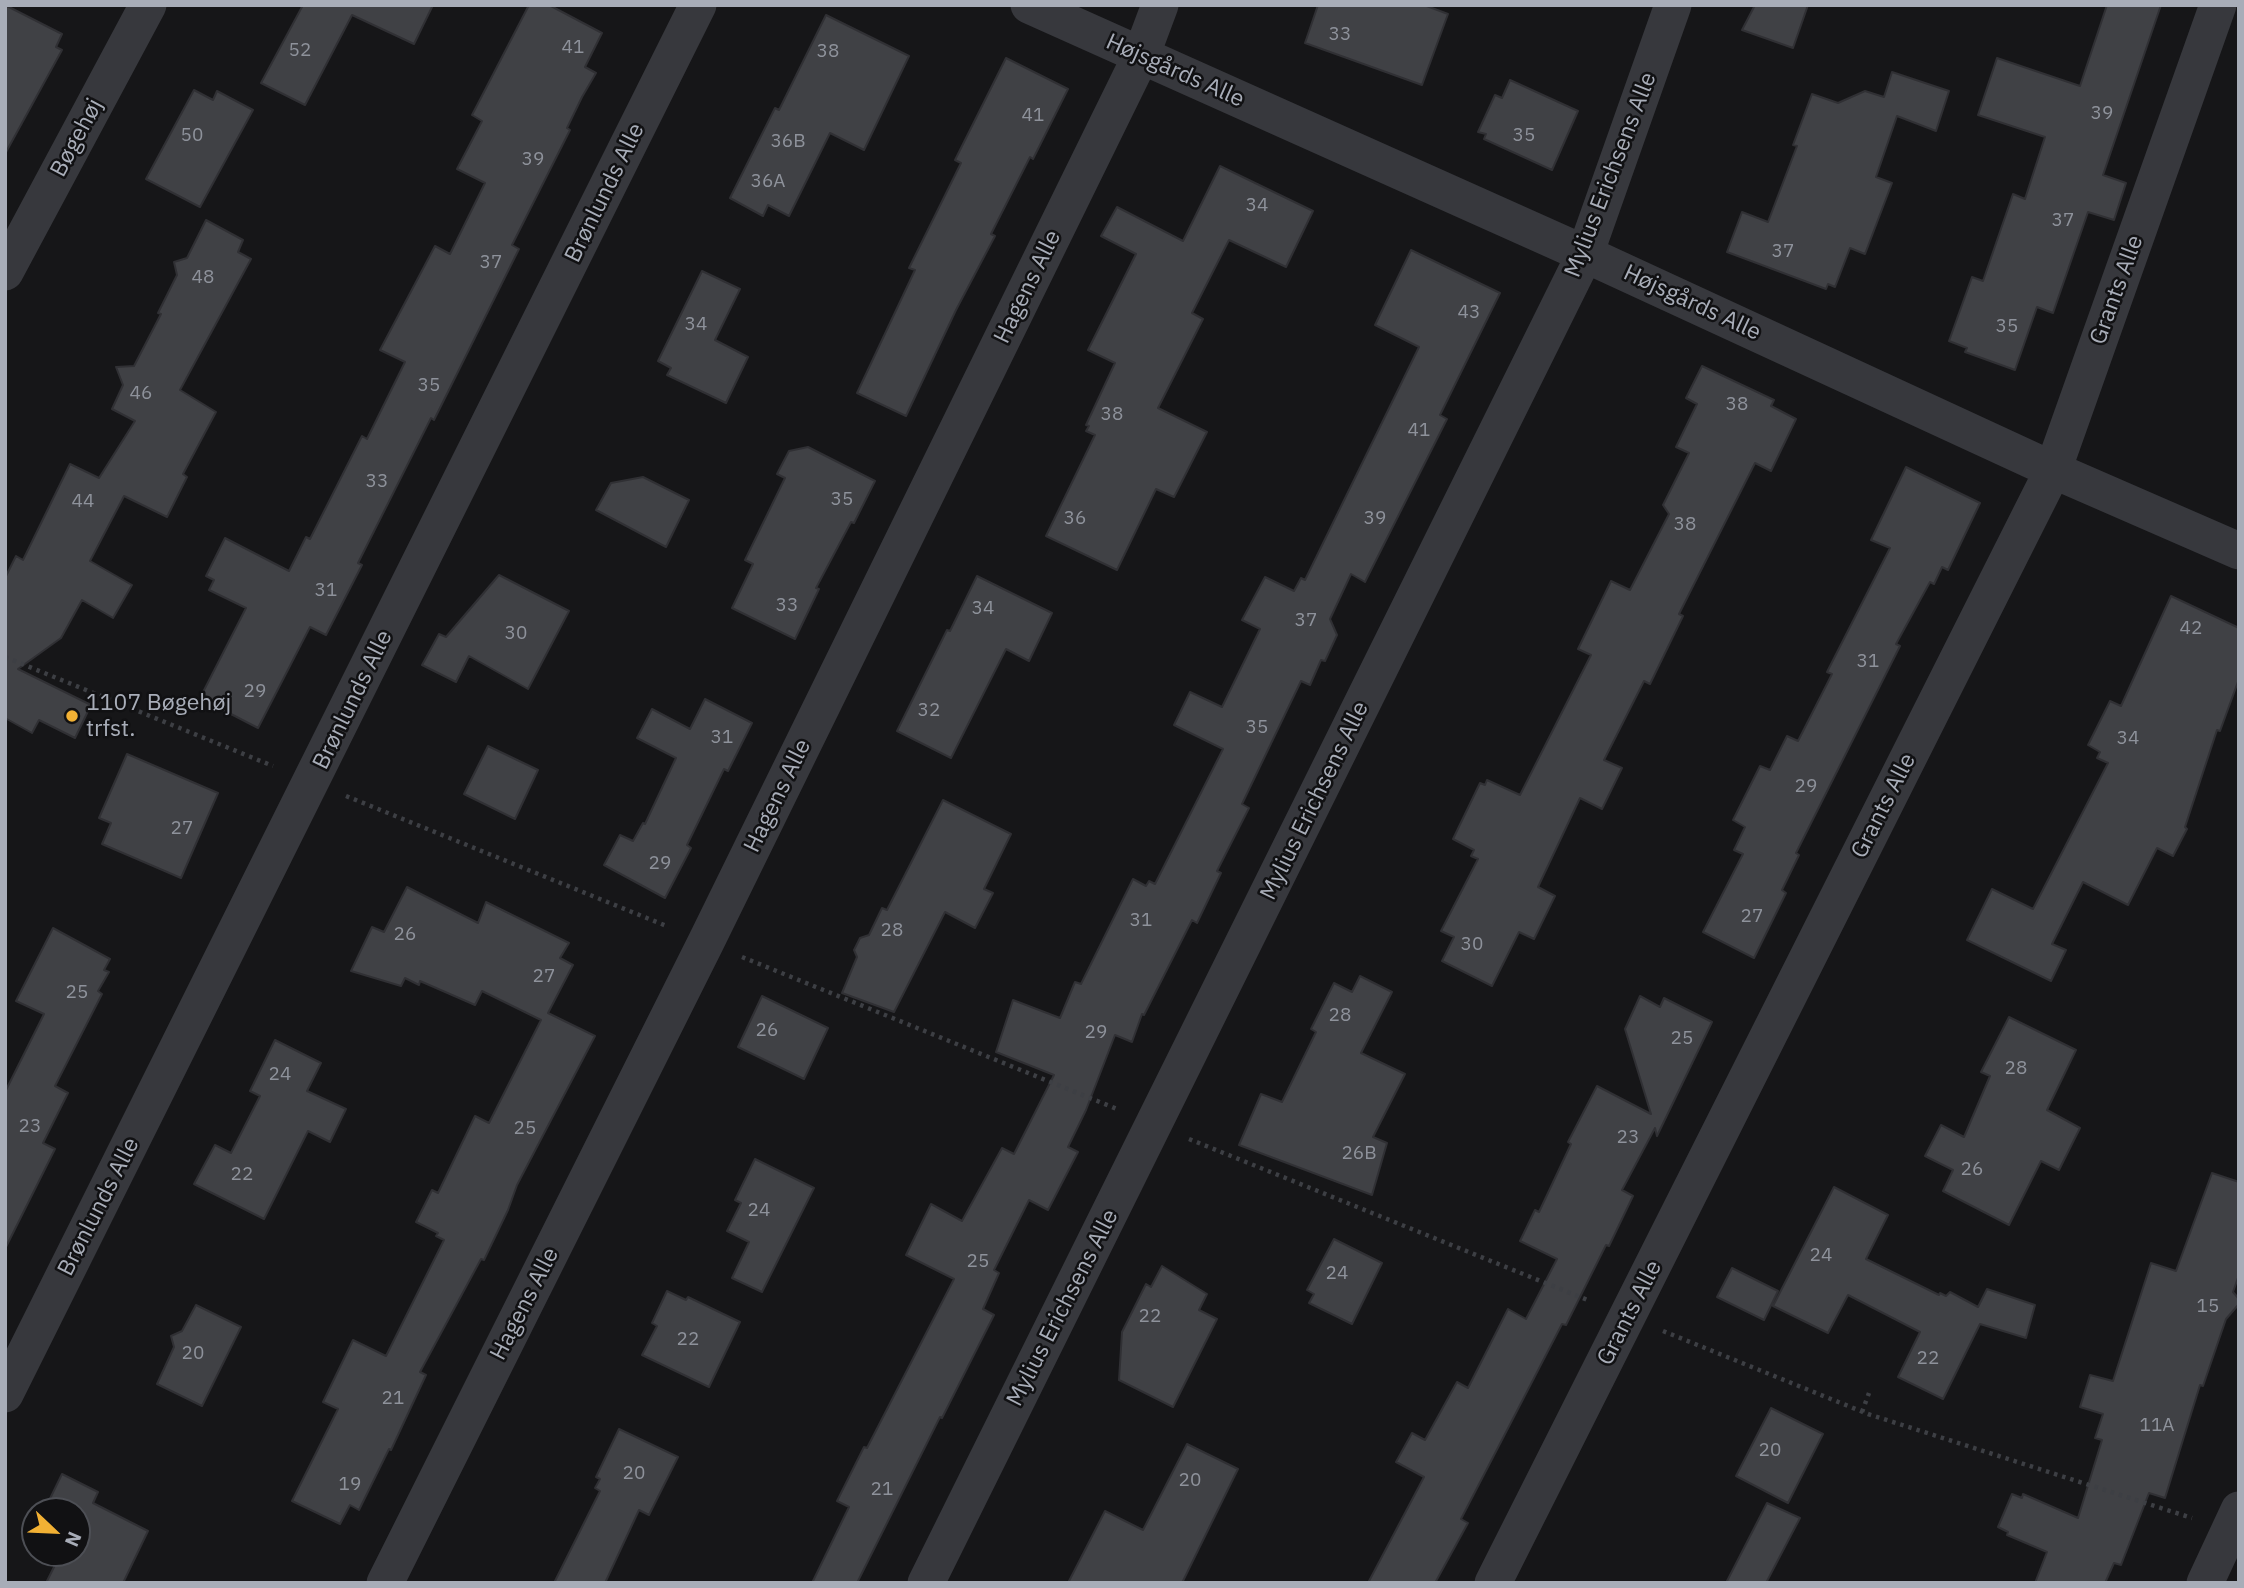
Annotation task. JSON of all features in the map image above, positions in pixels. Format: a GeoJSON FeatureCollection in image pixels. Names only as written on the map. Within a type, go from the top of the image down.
{"type":"FeatureCollection","features":[{"type":"Feature","properties":{"kind":"street","name":"Bøgehøj"},"geometry":{"type":"LineString","coordinates":[[5,272],[148,5]]}},
{"type":"Feature","properties":{"kind":"street","name":"Brønlunds Alle"},"geometry":{"type":"LineString","coordinates":[[5,1394],[698,5]]}},
{"type":"Feature","properties":{"kind":"street","name":"Højsgårds Alle"},"geometry":{"type":"LineString","coordinates":[[1029,5],[1585,254],[2053,470],[2239,551]]}},
{"type":"Feature","properties":{"kind":"street","name":"Hagens Alle"},"geometry":{"type":"LineString","coordinates":[[385,1583],[706,942],[1141,56],[1160,5]]}},
{"type":"Feature","properties":{"kind":"street","name":"Mylius Erichsens Alle"},"geometry":{"type":"LineString","coordinates":[[926,1583],[1585,254],[1673,5]]}},
{"type":"Feature","properties":{"kind":"street","name":"Grants Alle"},"geometry":{"type":"LineString","coordinates":[[1493,1583],[2053,470],[2218,5]]}},
{"type":"Feature","properties":{"kind":"street"},"geometry":{"type":"LineString","coordinates":[[2205,1583],[2234,1520]]}},
{"type":"Feature","properties":{"kind":"path"},"geometry":{"type":"LineString","coordinates":[[5,657],[1862,1412],[2234,1520]]}},
{"type":"Feature","properties":{"kind":"path"},"geometry":{"type":"LineString","coordinates":[[1862,1412],[1869,1393]]}},
{"type":"Feature","properties":{"kind":"building"},"geometry":{"type":"Polygon","coordinates":[[[5,5],[62,34],[56,47],[62,50],[5,154],[5,5]]]}},
{"type":"Feature","properties":{"kind":"building"},"geometry":{"type":"Polygon","coordinates":[[[303,5],[433,5],[414,44],[352,15],[305,105],[261,83],[303,5]]]}},
{"type":"Feature","properties":{"kind":"building"},"geometry":{"type":"Polygon","coordinates":[[[529,5],[549,5],[602,33],[585,67],[596,73],[512,245],[519,249],[434,420],[431,418],[358,563],[362,565],[326,635],[310,627],[258,728],[200,698],[246,608],[209,590],[214,580],[206,576],[225,538],[289,571],[306,537],[310,539],[362,436],[367,439],[405,362],[380,350],[435,246],[450,254],[485,183],[457,169],[482,121],[472,115],[529,5]]]}},
{"type":"Feature","properties":{"kind":"building"},"geometry":{"type":"Polygon","coordinates":[[[1318,5],[1424,5],[1448,14],[1422,85],[1305,43],[1318,5]]]}},
{"type":"Feature","properties":{"kind":"building"},"geometry":{"type":"Polygon","coordinates":[[[1755,5],[1808,5],[1793,48],[1742,30],[1755,5]]]}},
{"type":"Feature","properties":{"kind":"building"},"geometry":{"type":"Polygon","coordinates":[[[2107,5],[2161,5],[2103,175],[2126,183],[2114,220],[2088,212],[2053,313],[2037,307],[2015,370],[1965,352],[1967,348],[1949,341],[1972,277],[1983,281],[2013,194],[2025,199],[2045,137],[1978,115],[1997,58],[2080,86],[2107,5]]]}},
{"type":"Feature","properties":{"kind":"building"},"geometry":{"type":"Polygon","coordinates":[[[826,15],[909,56],[864,150],[830,133],[789,216],[768,205],[763,216],[730,198],[775,108],[779,110],[826,15]]]}},
{"type":"Feature","properties":{"kind":"building"},"geometry":{"type":"Polygon","coordinates":[[[1006,58],[1068,89],[991,234],[995,236],[956,310],[906,416],[857,393],[915,270],[909,268],[961,163],[955,160],[1006,58]]]}},
{"type":"Feature","properties":{"kind":"building"},"geometry":{"type":"Polygon","coordinates":[[[1892,72],[1949,91],[1936,131],[1897,116],[1876,177],[1892,183],[1865,254],[1850,248],[1835,287],[1828,284],[1826,289],[1727,252],[1742,212],[1768,222],[1797,146],[1793,145],[1812,94],[1838,103],[1865,91],[1884,97],[1892,72]]]}},
{"type":"Feature","properties":{"kind":"building"},"geometry":{"type":"Polygon","coordinates":[[[1510,80],[1578,111],[1552,170],[1484,139],[1486,134],[1478,132],[1495,95],[1502,98],[1510,80]]]}},
{"type":"Feature","properties":{"kind":"building"},"geometry":{"type":"Polygon","coordinates":[[[194,90],[213,100],[217,91],[253,110],[200,207],[146,179],[194,90]]]}},
{"type":"Feature","properties":{"kind":"building"},"geometry":{"type":"Polygon","coordinates":[[[1220,166],[1313,211],[1286,267],[1229,240],[1192,313],[1203,319],[1158,408],[1207,432],[1174,497],[1156,489],[1117,570],[1046,536],[1095,435],[1086,431],[1089,426],[1086,425],[1115,363],[1088,350],[1136,254],[1101,236],[1117,207],[1183,241],[1220,166]]]}},
{"type":"Feature","properties":{"kind":"building"},"geometry":{"type":"Polygon","coordinates":[[[206,220],[243,240],[238,252],[251,259],[180,390],[216,412],[183,474],[187,477],[167,517],[124,496],[90,561],[132,585],[113,618],[82,600],[61,638],[18,669],[91,705],[75,738],[39,720],[32,733],[5,718],[5,578],[16,556],[23,560],[70,464],[99,478],[135,421],[112,409],[123,385],[116,367],[134,366],[161,314],[158,313],[177,275],[174,262],[187,258],[206,220]]]}},
{"type":"Feature","properties":{"kind":"building"},"geometry":{"type":"Polygon","coordinates":[[[1411,250],[1500,293],[1440,415],[1447,419],[1365,582],[1351,574],[1330,619],[1337,635],[1325,661],[1321,660],[1310,685],[1301,681],[1242,804],[1249,808],[1217,871],[1221,873],[1197,923],[1192,920],[1144,1015],[1142,1014],[1132,1042],[1115,1035],[1086,1110],[1068,1147],[1078,1152],[1048,1210],[1029,1200],[994,1270],[999,1273],[983,1309],[994,1315],[857,1583],[812,1583],[849,1507],[837,1501],[954,1279],[906,1255],[931,1204],[962,1221],[1002,1148],[1014,1154],[1054,1075],[996,1052],[1013,1000],[1060,1018],[1075,982],[1081,984],[1133,879],[1146,886],[1149,881],[1155,884],[1223,749],[1174,725],[1190,692],[1222,707],[1260,629],[1242,620],[1265,577],[1294,591],[1301,578],[1305,580],[1419,347],[1375,325],[1411,250]]]}},
{"type":"Feature","properties":{"kind":"building"},"geometry":{"type":"Polygon","coordinates":[[[702,271],[740,289],[715,340],[748,357],[726,403],[667,375],[671,368],[658,361],[702,271]]]}},
{"type":"Feature","properties":{"kind":"building"},"geometry":{"type":"Polygon","coordinates":[[[1702,366],[1774,400],[1771,406],[1796,419],[1771,471],[1755,463],[1679,614],[1683,616],[1650,684],[1644,681],[1604,760],[1622,768],[1602,809],[1580,798],[1538,887],[1555,896],[1534,939],[1519,932],[1492,986],[1442,961],[1454,937],[1441,931],[1478,859],[1471,856],[1474,850],[1453,839],[1480,783],[1485,785],[1487,780],[1520,795],[1591,655],[1578,649],[1611,581],[1630,590],[1669,514],[1663,505],[1689,453],[1676,447],[1697,404],[1686,398],[1702,366]]]}},
{"type":"Feature","properties":{"kind":"building"},"geometry":{"type":"Polygon","coordinates":[[[808,447],[875,481],[816,588],[819,589],[795,639],[732,608],[753,564],[745,560],[785,478],[777,474],[789,451],[808,447]]]}},
{"type":"Feature","properties":{"kind":"building"},"geometry":{"type":"Polygon","coordinates":[[[1906,467],[1980,503],[1948,570],[1942,567],[1934,584],[1930,582],[1896,644],[1900,646],[1796,853],[1799,855],[1782,890],[1786,893],[1754,958],[1703,932],[1743,854],[1734,850],[1745,827],[1733,820],[1760,766],[1770,770],[1787,736],[1798,741],[1832,674],[1827,672],[1890,548],[1871,540],[1906,467]]]}},
{"type":"Feature","properties":{"kind":"building"},"geometry":{"type":"Polygon","coordinates":[[[643,477],[689,500],[666,547],[596,510],[611,483],[643,477]]]}},
{"type":"Feature","properties":{"kind":"building"},"geometry":{"type":"Polygon","coordinates":[[[499,575],[569,611],[528,689],[469,656],[456,682],[422,665],[439,634],[446,637],[499,575]]]}},
{"type":"Feature","properties":{"kind":"building"},"geometry":{"type":"Polygon","coordinates":[[[977,576],[1052,613],[1029,661],[1006,649],[951,758],[897,731],[977,576]]]}},
{"type":"Feature","properties":{"kind":"building"},"geometry":{"type":"Polygon","coordinates":[[[2171,596],[2239,628],[2239,679],[2220,731],[2217,730],[2185,827],[2187,829],[2173,856],[2157,848],[2128,905],[2083,882],[2052,944],[2066,950],[2051,981],[1967,940],[1992,889],[2033,909],[2108,763],[2097,758],[2100,752],[2088,745],[2110,701],[2121,706],[2171,596]]]}},
{"type":"Feature","properties":{"kind":"building"},"geometry":{"type":"Polygon","coordinates":[[[705,699],[752,723],[728,771],[724,769],[687,845],[691,848],[665,898],[604,865],[620,835],[633,841],[643,823],[645,824],[676,758],[637,738],[652,709],[690,729],[705,699]]]}},
{"type":"Feature","properties":{"kind":"building"},"geometry":{"type":"Polygon","coordinates":[[[488,746],[538,770],[515,819],[464,794],[488,746]]]}},
{"type":"Feature","properties":{"kind":"building"},"geometry":{"type":"Polygon","coordinates":[[[127,754],[218,793],[181,878],[102,844],[111,823],[99,818],[127,754]]]}},
{"type":"Feature","properties":{"kind":"building"},"geometry":{"type":"Polygon","coordinates":[[[943,800],[1011,834],[984,889],[993,893],[975,928],[945,912],[894,1012],[842,993],[857,957],[854,950],[860,938],[869,935],[882,908],[887,910],[943,800]]]}},
{"type":"Feature","properties":{"kind":"building"},"geometry":{"type":"Polygon","coordinates":[[[407,887],[478,923],[486,902],[569,943],[560,958],[573,965],[548,1013],[595,1036],[517,1185],[484,1260],[481,1259],[420,1372],[426,1375],[391,1450],[389,1449],[359,1510],[350,1505],[340,1524],[292,1501],[338,1409],[323,1402],[353,1340],[386,1356],[444,1240],[436,1236],[438,1233],[416,1222],[432,1190],[438,1193],[475,1116],[489,1123],[541,1020],[482,991],[475,1005],[420,981],[419,985],[405,978],[401,986],[351,971],[372,927],[384,932],[407,887]]]}},
{"type":"Feature","properties":{"kind":"building"},"geometry":{"type":"Polygon","coordinates":[[[53,928],[110,959],[104,970],[109,972],[98,991],[102,994],[55,1086],[68,1093],[43,1143],[55,1149],[5,1249],[5,1092],[44,1014],[16,1001],[53,928]]]}},
{"type":"Feature","properties":{"kind":"building"},"geometry":{"type":"Polygon","coordinates":[[[1360,976],[1392,992],[1361,1053],[1405,1074],[1373,1137],[1387,1143],[1372,1195],[1239,1145],[1261,1094],[1282,1102],[1316,1032],[1311,1029],[1334,983],[1352,992],[1360,976]]]}},
{"type":"Feature","properties":{"kind":"building"},"geometry":{"type":"Polygon","coordinates":[[[762,996],[828,1028],[804,1079],[738,1047],[762,996]]]}},
{"type":"Feature","properties":{"kind":"building"},"geometry":{"type":"Polygon","coordinates":[[[1640,996],[1660,1007],[1664,998],[1712,1022],[1657,1136],[1655,1128],[1622,1190],[1633,1196],[1566,1325],[1562,1324],[1461,1519],[1468,1523],[1435,1583],[1368,1583],[1424,1477],[1396,1462],[1412,1433],[1425,1440],[1457,1382],[1468,1388],[1508,1309],[1526,1319],[1557,1259],[1520,1241],[1535,1210],[1539,1212],[1571,1144],[1568,1142],[1597,1086],[1651,1114],[1625,1029],[1640,996]]]}},
{"type":"Feature","properties":{"kind":"building"},"geometry":{"type":"Polygon","coordinates":[[[2009,1017],[2076,1050],[2047,1110],[2080,1128],[2059,1170],[2041,1161],[2009,1225],[1943,1191],[1953,1170],[1925,1156],[1941,1125],[1964,1137],[1990,1076],[1981,1072],[2009,1017]]]}},
{"type":"Feature","properties":{"kind":"building"},"geometry":{"type":"Polygon","coordinates":[[[275,1040],[321,1063],[307,1091],[346,1109],[330,1142],[308,1131],[264,1219],[194,1184],[215,1145],[231,1153],[260,1096],[250,1091],[275,1040]]]}},
{"type":"Feature","properties":{"kind":"building"},"geometry":{"type":"Polygon","coordinates":[[[755,1159],[814,1188],[762,1292],[732,1278],[749,1242],[727,1231],[741,1203],[735,1200],[755,1159]]]}},
{"type":"Feature","properties":{"kind":"building"},"geometry":{"type":"Polygon","coordinates":[[[2212,1173],[2239,1182],[2239,1275],[2233,1292],[2239,1299],[2239,1304],[2226,1319],[2203,1386],[2200,1385],[2165,1498],[2149,1493],[2121,1565],[2114,1563],[2105,1583],[2035,1583],[2047,1552],[2007,1535],[2008,1532],[1998,1527],[2012,1494],[2022,1498],[2023,1494],[2078,1518],[2102,1440],[2095,1438],[2103,1414],[2080,1407],[2090,1375],[2113,1381],[2151,1263],[2176,1271],[2212,1173]]]}},
{"type":"Feature","properties":{"kind":"building"},"geometry":{"type":"Polygon","coordinates":[[[1834,1187],[1888,1215],[1866,1259],[1939,1295],[1940,1293],[1946,1296],[1950,1292],[1978,1307],[1987,1289],[2035,1305],[2026,1338],[1980,1324],[1943,1399],[1898,1377],[1920,1332],[1848,1295],[1828,1333],[1773,1306],[1834,1187]]]}},
{"type":"Feature","properties":{"kind":"building"},"geometry":{"type":"Polygon","coordinates":[[[1334,1239],[1382,1263],[1352,1324],[1309,1303],[1314,1294],[1307,1290],[1334,1239]]]}},
{"type":"Feature","properties":{"kind":"building"},"geometry":{"type":"Polygon","coordinates":[[[1162,1266],[1207,1294],[1199,1310],[1217,1319],[1173,1407],[1119,1380],[1122,1332],[1146,1284],[1151,1287],[1162,1266]]]}},
{"type":"Feature","properties":{"kind":"building"},"geometry":{"type":"Polygon","coordinates":[[[1732,1268],[1778,1291],[1764,1320],[1717,1297],[1732,1268]]]}},
{"type":"Feature","properties":{"kind":"building"},"geometry":{"type":"Polygon","coordinates":[[[667,1291],[686,1300],[688,1297],[740,1322],[709,1387],[642,1355],[657,1326],[652,1323],[667,1291]]]}},
{"type":"Feature","properties":{"kind":"building"},"geometry":{"type":"Polygon","coordinates":[[[196,1305],[241,1327],[202,1406],[157,1384],[174,1347],[171,1336],[182,1331],[196,1305]]]}},
{"type":"Feature","properties":{"kind":"building"},"geometry":{"type":"Polygon","coordinates":[[[1771,1408],[1823,1434],[1788,1503],[1736,1476],[1771,1408]]]}},
{"type":"Feature","properties":{"kind":"building"},"geometry":{"type":"Polygon","coordinates":[[[619,1429],[678,1457],[649,1515],[639,1510],[605,1583],[554,1583],[600,1491],[595,1488],[600,1479],[596,1477],[619,1429]]]}},
{"type":"Feature","properties":{"kind":"building"},"geometry":{"type":"Polygon","coordinates":[[[1187,1444],[1238,1469],[1182,1583],[1068,1583],[1105,1511],[1143,1530],[1187,1444]]]}},
{"type":"Feature","properties":{"kind":"building"},"geometry":{"type":"Polygon","coordinates":[[[62,1474],[98,1492],[93,1503],[148,1531],[123,1583],[46,1583],[54,1567],[91,1567],[91,1497],[51,1497],[62,1474]]]}},
{"type":"Feature","properties":{"kind":"building"},"geometry":{"type":"Polygon","coordinates":[[[1767,1503],[1800,1518],[1766,1583],[1726,1583],[1767,1503]]]}},
{"type":"Feature","properties":{"kind":"place","name":"1107 Bøgehøj trfst."},"geometry":{"type":"Point","coordinates":[72,716]}}]}
